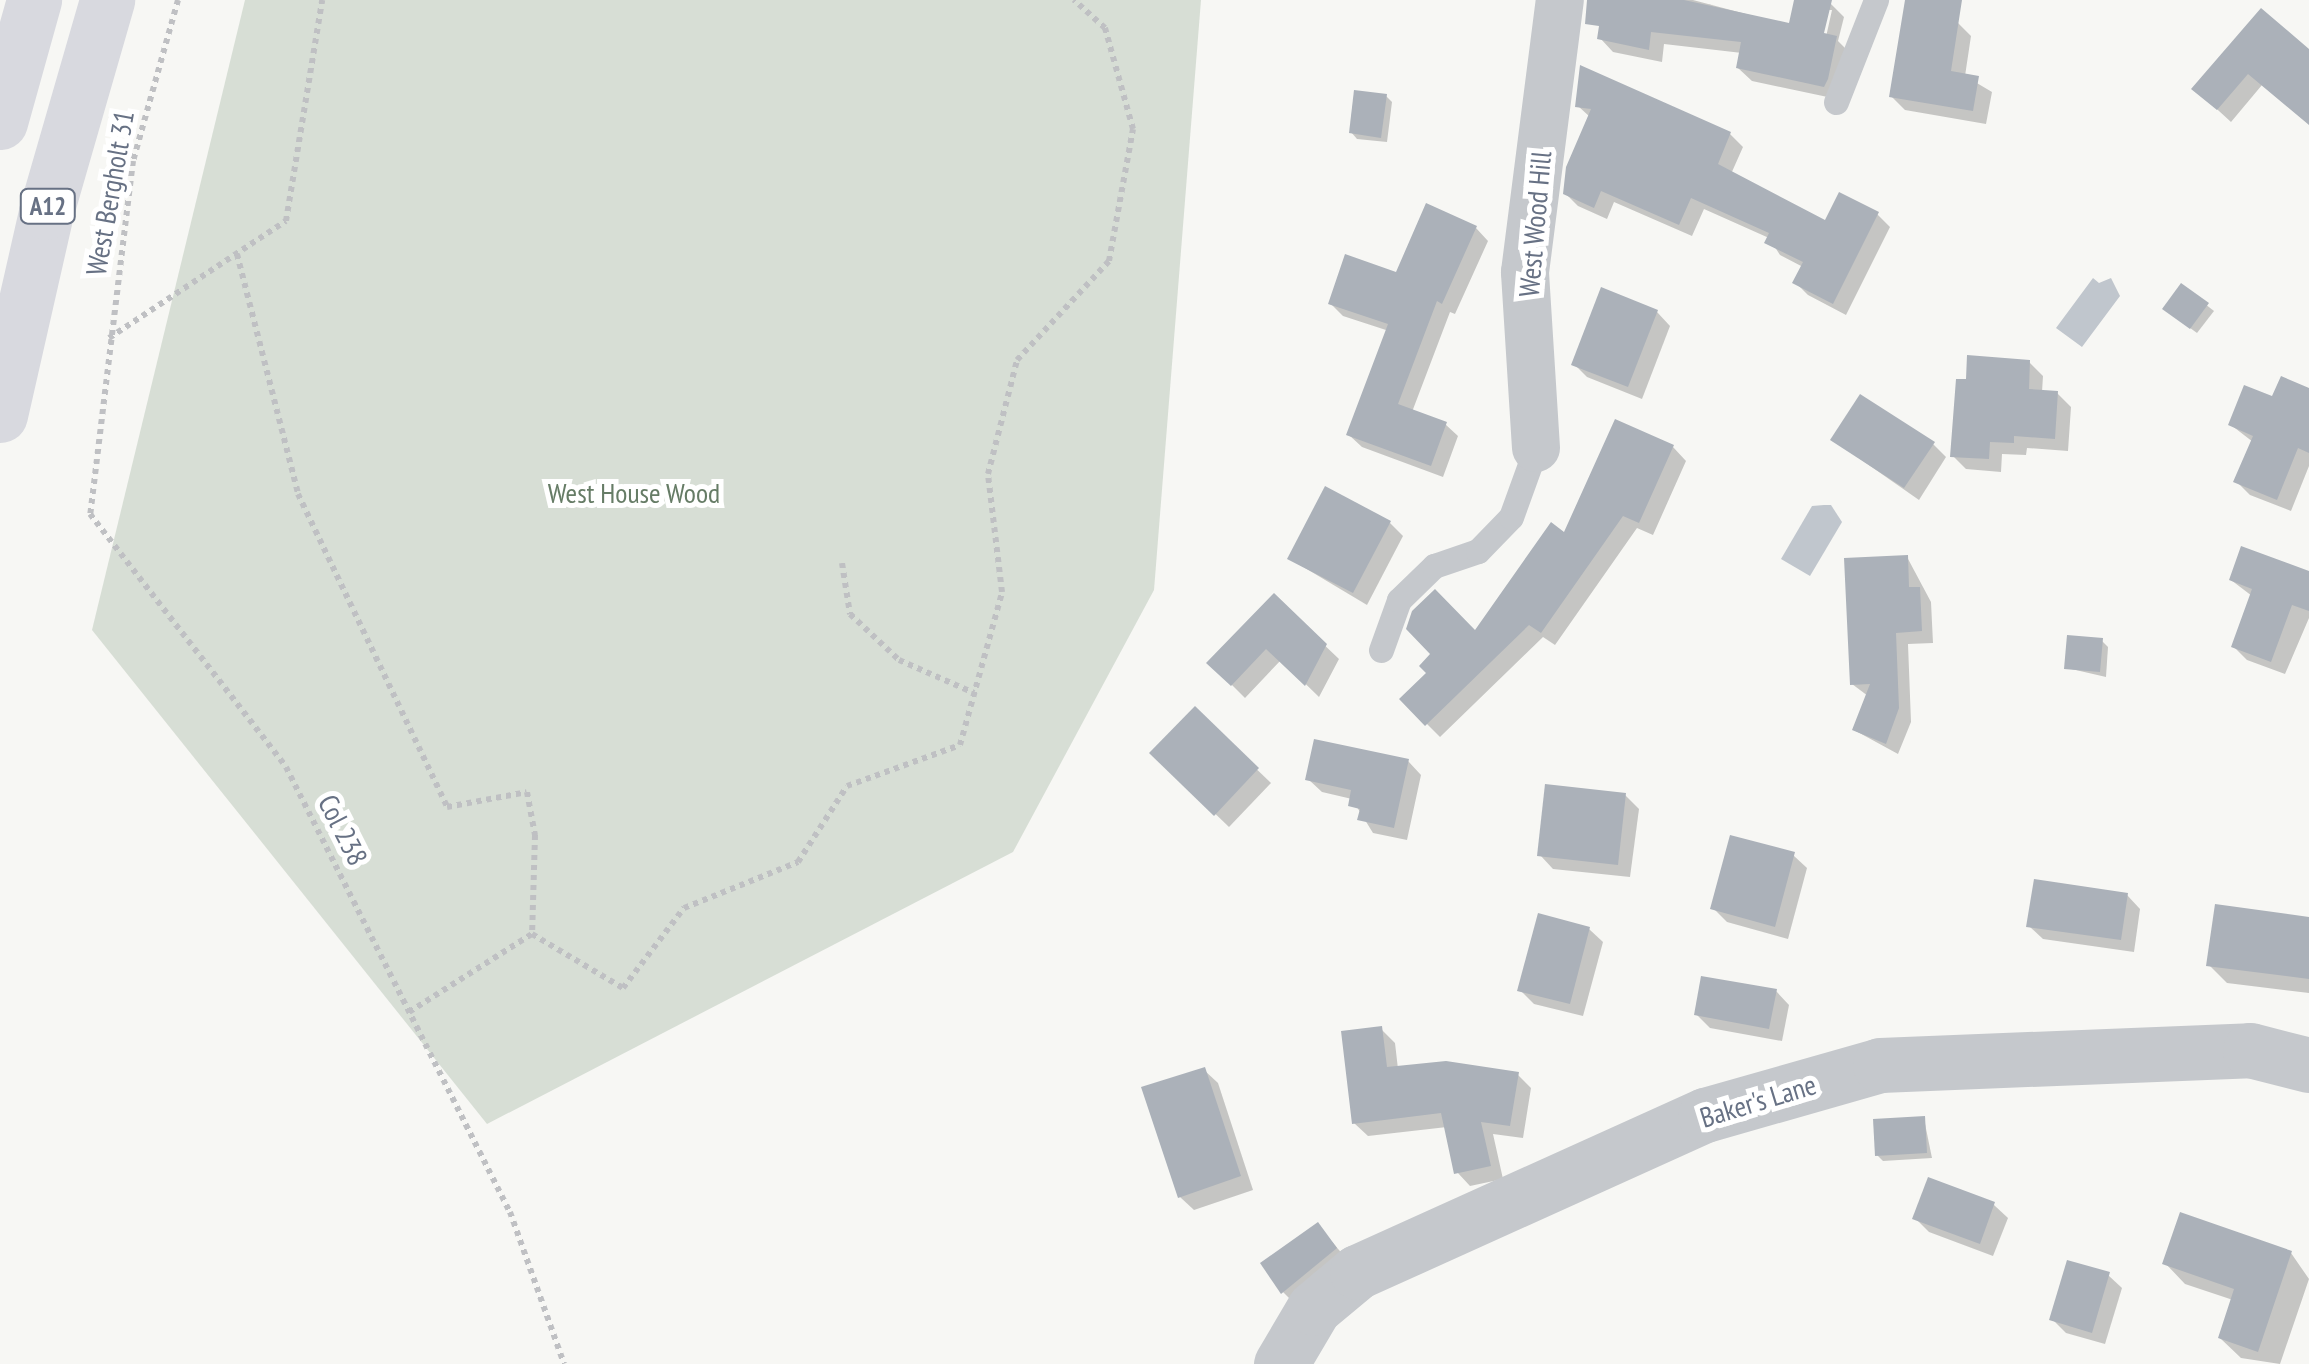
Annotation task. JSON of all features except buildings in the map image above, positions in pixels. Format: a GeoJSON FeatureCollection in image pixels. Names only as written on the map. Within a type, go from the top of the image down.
{"type":"FeatureCollection","features":[{"type":"Feature","properties":{"kind":"highway"},"geometry":{"type":"LineString","coordinates":[[0,122],[34,0]]}},
{"type":"Feature","properties":{"kind":"highway","name":"A12"},"geometry":{"type":"LineString","coordinates":[[0,414],[46,212],[107,0]]}},
{"type":"Feature","properties":{"kind":"street","name":"West Wood Hill"},"geometry":{"type":"LineString","coordinates":[[1536,448],[1525,272],[1560,0]]}},
{"type":"Feature","properties":{"kind":"street","name":"Baker's Lane"},"geometry":{"type":"LineString","coordinates":[[1281,1364],[1314,1308],[1357,1272],[1706,1115],[1880,1065],[2250,1050],[2309,1065]]}},
{"type":"Feature","properties":{"kind":"lane"},"geometry":{"type":"LineString","coordinates":[[1836,102],[1876,0]]}},
{"type":"Feature","properties":{"kind":"lane"},"geometry":{"type":"LineString","coordinates":[[1380,650],[1399,600],[1434,566],[1478,550],[1511,517],[1536,448]]}},
{"type":"Feature","properties":{"kind":"path","name":"West Bergholt 31"},"geometry":{"type":"LineString","coordinates":[[108,338],[133,161],[178,0]]}},
{"type":"Feature","properties":{"kind":"path"},"geometry":{"type":"LineString","coordinates":[[108,338],[286,221],[322,0]]}},
{"type":"Feature","properties":{"kind":"path"},"geometry":{"type":"LineString","coordinates":[[532,934],[624,988],[684,908],[798,862],[848,786],[960,745],[1002,592],[988,474],[1017,360],[1108,261],[1133,129],[1106,28],[1074,0]]}},
{"type":"Feature","properties":{"kind":"path"},"geometry":{"type":"LineString","coordinates":[[237,254],[298,494],[447,806],[527,792],[535,835],[532,934]]}},
{"type":"Feature","properties":{"kind":"path","name":"Col 238"},"geometry":{"type":"LineString","coordinates":[[108,338],[90,514],[286,767],[510,1212],[564,1364]]}},
{"type":"Feature","properties":{"kind":"path"},"geometry":{"type":"LineString","coordinates":[[842,562],[850,614],[900,660],[974,694]]}},
{"type":"Feature","properties":{"kind":"path"},"geometry":{"type":"LineString","coordinates":[[409,1012],[532,934]]}},
{"type":"Feature","properties":{"kind":"green space","name":"West House Wood"},"geometry":{"type":"Polygon","coordinates":[[[245,0],[1201,0],[1154,590],[1013,852],[487,1124],[92,630],[245,0]]]}},
{"type":"Feature","properties":{"kind":"shaded area"},"geometry":{"type":"Polygon","coordinates":[[[2093,278],[2099,283],[2111,278],[2120,296],[2082,347],[2056,328],[2093,278]]]}},
{"type":"Feature","properties":{"kind":"shaded area"},"geometry":{"type":"Polygon","coordinates":[[[1831,505],[1842,522],[1810,576],[1781,559],[1812,506],[1831,505]]]}}]}
